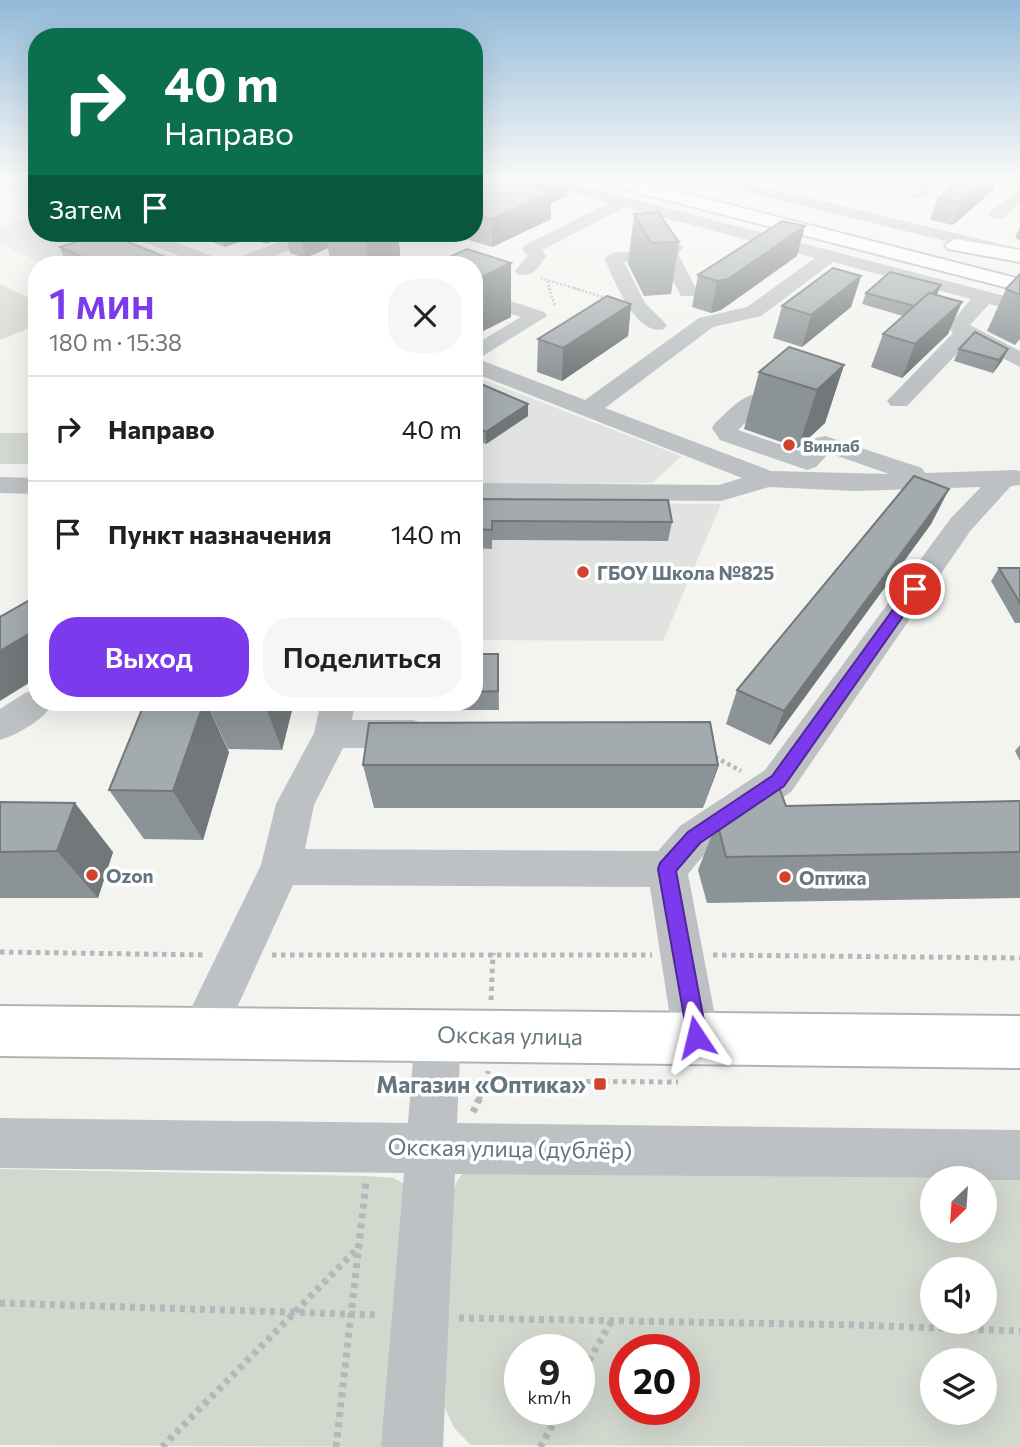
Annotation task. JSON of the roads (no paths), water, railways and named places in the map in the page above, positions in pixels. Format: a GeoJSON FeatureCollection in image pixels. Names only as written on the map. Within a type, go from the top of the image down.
{"type":"FeatureCollection","features":[{"type":"Feature","properties":{"kind":"main road"},"geometry":{"type":"LineString","coordinates":[[872,247],[1020,285]]}},
{"type":"Feature","properties":{"kind":"main road"},"geometry":{"type":"LineString","coordinates":[[910,247],[1020,273]]}},
{"type":"Feature","properties":{"kind":"main road"},"geometry":{"type":"LineString","coordinates":[[961,247],[1020,255]]}},
{"type":"Feature","properties":{"kind":"main road"},"geometry":{"type":"LineString","coordinates":[[913,257],[1020,294]]}},
{"type":"Feature","properties":{"kind":"main road","name":"Окская улица"},"geometry":{"type":"LineString","coordinates":[[0,1031],[438,1035],[687,1060],[1020,1042]]}},
{"type":"Feature","properties":{"kind":"street"},"geometry":{"type":"LineString","coordinates":[[171,247],[196,256]]}},
{"type":"Feature","properties":{"kind":"street"},"geometry":{"type":"LineString","coordinates":[[258,256],[282,247]]}},
{"type":"Feature","properties":{"kind":"street"},"geometry":{"type":"LineString","coordinates":[[524,270],[530,267],[537,256],[531,249],[536,247]]}},
{"type":"Feature","properties":{"kind":"street"},"geometry":{"type":"LineString","coordinates":[[657,325],[637,306],[614,258],[668,253],[675,247]]}},
{"type":"Feature","properties":{"kind":"street"},"geometry":{"type":"LineString","coordinates":[[789,247],[1020,306]]}},
{"type":"Feature","properties":{"kind":"street"},"geometry":{"type":"LineString","coordinates":[[985,247],[1020,255]]}},
{"type":"Feature","properties":{"kind":"street"},"geometry":{"type":"LineString","coordinates":[[668,253],[688,292]]}},
{"type":"Feature","properties":{"kind":"street"},"geometry":{"type":"LineString","coordinates":[[588,409],[706,322],[754,312],[828,257]]}},
{"type":"Feature","properties":{"kind":"street"},"geometry":{"type":"LineString","coordinates":[[984,297],[958,327],[1020,360]]}},
{"type":"Feature","properties":{"kind":"street"},"geometry":{"type":"LineString","coordinates":[[483,298],[537,316],[483,361]]}},
{"type":"Feature","properties":{"kind":"street"},"geometry":{"type":"LineString","coordinates":[[899,401],[966,332]]}},
{"type":"Feature","properties":{"kind":"street"},"geometry":{"type":"LineString","coordinates":[[483,363],[515,357]]}},
{"type":"Feature","properties":{"kind":"street"},"geometry":{"type":"LineString","coordinates":[[483,365],[768,479],[854,483],[1012,478]]}},
{"type":"Feature","properties":{"kind":"street"},"geometry":{"type":"LineString","coordinates":[[756,400],[724,428],[729,435],[807,462],[825,443],[933,481]]}},
{"type":"Feature","properties":{"kind":"street"},"geometry":{"type":"LineString","coordinates":[[708,456],[729,435]]}},
{"type":"Feature","properties":{"kind":"street"},"geometry":{"type":"LineString","coordinates":[[281,867],[667,869],[694,838],[778,781],[961,524],[1012,478]]}},
{"type":"Feature","properties":{"kind":"street"},"geometry":{"type":"LineString","coordinates":[[483,491],[721,493],[768,479]]}},
{"type":"Feature","properties":{"kind":"street"},"geometry":{"type":"LineString","coordinates":[[0,485],[28,486]]}},
{"type":"Feature","properties":{"kind":"street"},"geometry":{"type":"LineString","coordinates":[[0,726],[28,708]]}},
{"type":"Feature","properties":{"kind":"street"},"geometry":{"type":"LineString","coordinates":[[202,1033],[281,867],[295,804],[335,718],[440,734]]}},
{"type":"Feature","properties":{"kind":"street"},"geometry":{"type":"LineString","coordinates":[[667,869],[682,955],[687,1060]]}},
{"type":"Feature","properties":{"kind":"street"},"geometry":{"type":"LineString","coordinates":[[412,1447],[438,1035]]}},
{"type":"Feature","properties":{"kind":"street","name":"Окская улица (дублёр)"},"geometry":{"type":"LineString","coordinates":[[0,1143],[1020,1155]]}},
{"type":"Feature","properties":{"kind":"place","name":"Винлаб"},"geometry":{"type":"Point","coordinates":[789,445]}},
{"type":"Feature","properties":{"kind":"place","name":"ГБОУ Школа №825"},"geometry":{"type":"Point","coordinates":[583,572]}},
{"type":"Feature","properties":{"kind":"place","name":"Ozon"},"geometry":{"type":"Point","coordinates":[92,875]}},
{"type":"Feature","properties":{"kind":"place","name":"Оптика"},"geometry":{"type":"Point","coordinates":[785,877]}},
{"type":"Feature","properties":{"kind":"place","name":"Магазин «Оптика»"},"geometry":{"type":"Point","coordinates":[600,1084]}}]}
